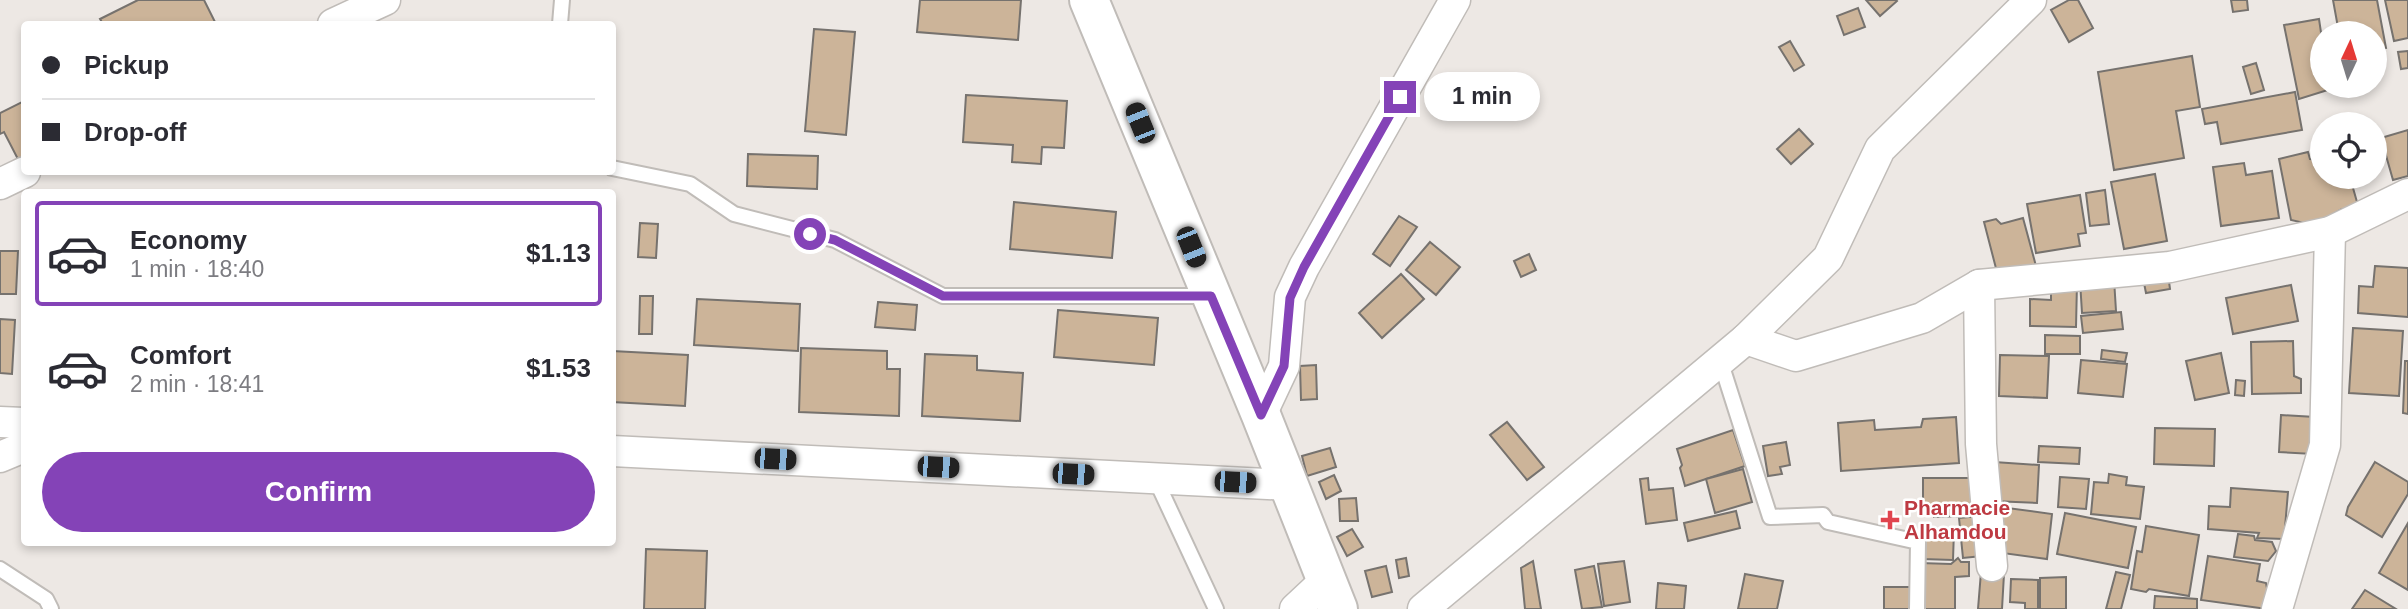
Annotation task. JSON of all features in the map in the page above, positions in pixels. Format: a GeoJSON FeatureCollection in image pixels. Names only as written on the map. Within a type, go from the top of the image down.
{"type":"FeatureCollection","features":[{"type":"Feature","properties":{"kind":"street"},"geometry":{"type":"LineString","coordinates":[[340,21],[385,0]]}},
{"type":"Feature","properties":{"kind":"street"},"geometry":{"type":"LineString","coordinates":[[1089,0],[1261,415],[1332,595],[1295,609]]}},
{"type":"Feature","properties":{"kind":"street"},"geometry":{"type":"LineString","coordinates":[[1261,415],[1284,366],[1290,298],[1304,267],[1455,0]]}},
{"type":"Feature","properties":{"kind":"street"},"geometry":{"type":"LineString","coordinates":[[1423,609],[1746,339],[1828,258],[1880,149],[2031,0]]}},
{"type":"Feature","properties":{"kind":"street"},"geometry":{"type":"LineString","coordinates":[[0,184],[21,174]]}},
{"type":"Feature","properties":{"kind":"street"},"geometry":{"type":"LineString","coordinates":[[1746,339],[1796,356],[1922,318],[1979,285],[2170,267],[2330,232],[2408,194]]}},
{"type":"Feature","properties":{"kind":"street"},"geometry":{"type":"LineString","coordinates":[[2277,609],[2325,445],[2330,232]]}},
{"type":"Feature","properties":{"kind":"street"},"geometry":{"type":"LineString","coordinates":[[1979,285],[1981,444],[1992,566]]}},
{"type":"Feature","properties":{"kind":"street"},"geometry":{"type":"LineString","coordinates":[[0,422],[21,423]]}},
{"type":"Feature","properties":{"kind":"street"},"geometry":{"type":"LineString","coordinates":[[0,457],[21,448]]}},
{"type":"Feature","properties":{"kind":"street"},"geometry":{"type":"LineString","coordinates":[[616,451],[1289,485]]}},
{"type":"Feature","properties":{"kind":"lane"},"geometry":{"type":"LineString","coordinates":[[560,21],[562,0]]}},
{"type":"Feature","properties":{"kind":"lane"},"geometry":{"type":"LineString","coordinates":[[616,168],[690,184],[734,214],[835,240],[943,296],[1211,296]]}},
{"type":"Feature","properties":{"kind":"lane"},"geometry":{"type":"LineString","coordinates":[[1720,360],[1770,517],[1823,515],[1828,522],[1918,542],[1917,609]]}},
{"type":"Feature","properties":{"kind":"lane"},"geometry":{"type":"LineString","coordinates":[[1155,478],[1216,609]]}},
{"type":"Feature","properties":{"kind":"lane"},"geometry":{"type":"LineString","coordinates":[[0,569],[46,599],[51,609]]}},
{"type":"Feature","properties":{"kind":"building"},"geometry":{"type":"Polygon","coordinates":[[[138,0],[204,0],[214,21],[101,21],[100,19],[138,0]]]}},
{"type":"Feature","properties":{"kind":"building"},"geometry":{"type":"Polygon","coordinates":[[[920,0],[1021,0],[1018,40],[917,32],[920,0]]]}},
{"type":"Feature","properties":{"kind":"building"},"geometry":{"type":"Polygon","coordinates":[[[1866,0],[1896,0],[1897,1],[1880,16],[1866,0]]]}},
{"type":"Feature","properties":{"kind":"building"},"geometry":{"type":"Polygon","coordinates":[[[2069,0],[2078,0],[2093,28],[2069,42],[2051,10],[2069,0]]]}},
{"type":"Feature","properties":{"kind":"building"},"geometry":{"type":"Polygon","coordinates":[[[2231,0],[2247,0],[2248,10],[2233,12],[2231,0]]]}},
{"type":"Feature","properties":{"kind":"building"},"geometry":{"type":"Polygon","coordinates":[[[2333,0],[2377,0],[2381,21],[2337,21],[2333,0]]]}},
{"type":"Feature","properties":{"kind":"building"},"geometry":{"type":"Polygon","coordinates":[[[2385,0],[2408,0],[2408,38],[2394,41],[2385,0]]]}},
{"type":"Feature","properties":{"kind":"building"},"geometry":{"type":"Polygon","coordinates":[[[1858,8],[1865,27],[1844,35],[1837,16],[1858,8]]]}},
{"type":"Feature","properties":{"kind":"building"},"geometry":{"type":"Polygon","coordinates":[[[2319,19],[2310,21],[2310,96],[2299,99],[2284,25],[2319,19]]]}},
{"type":"Feature","properties":{"kind":"building"},"geometry":{"type":"Polygon","coordinates":[[[814,29],[855,32],[846,135],[805,131],[814,29]]]}},
{"type":"Feature","properties":{"kind":"building"},"geometry":{"type":"Polygon","coordinates":[[[1790,41],[1804,65],[1794,71],[1779,47],[1790,41]]]}},
{"type":"Feature","properties":{"kind":"building"},"geometry":{"type":"Polygon","coordinates":[[[2408,51],[2408,68],[2401,69],[2398,52],[2408,51]]]}},
{"type":"Feature","properties":{"kind":"building"},"geometry":{"type":"Polygon","coordinates":[[[2192,56],[2200,107],[2176,111],[2184,158],[2114,170],[2098,72],[2192,56]]]}},
{"type":"Feature","properties":{"kind":"building"},"geometry":{"type":"Polygon","coordinates":[[[2256,63],[2264,90],[2251,94],[2243,67],[2256,63]]]}},
{"type":"Feature","properties":{"kind":"building"},"geometry":{"type":"Polygon","coordinates":[[[2295,92],[2302,130],[2221,144],[2217,122],[2205,124],[2202,109],[2295,92]]]}},
{"type":"Feature","properties":{"kind":"building"},"geometry":{"type":"Polygon","coordinates":[[[966,95],[1067,101],[1064,148],[1042,147],[1041,164],[1012,162],[1013,145],[963,142],[966,95]]]}},
{"type":"Feature","properties":{"kind":"building"},"geometry":{"type":"Polygon","coordinates":[[[21,102],[21,165],[4,132],[0,134],[0,113],[21,102]]]}},
{"type":"Feature","properties":{"kind":"building"},"geometry":{"type":"Polygon","coordinates":[[[1799,129],[1813,144],[1791,164],[1777,149],[1799,129]]]}},
{"type":"Feature","properties":{"kind":"building"},"geometry":{"type":"Polygon","coordinates":[[[2408,130],[2408,176],[2393,180],[2387,159],[2387,136],[2408,130]]]}},
{"type":"Feature","properties":{"kind":"building"},"geometry":{"type":"Polygon","coordinates":[[[2308,152],[2310,189],[2353,189],[2359,209],[2342,209],[2313,225],[2291,220],[2279,159],[2308,152]]]}},
{"type":"Feature","properties":{"kind":"building"},"geometry":{"type":"Polygon","coordinates":[[[748,154],[818,156],[817,189],[747,186],[748,154]]]}},
{"type":"Feature","properties":{"kind":"building"},"geometry":{"type":"Polygon","coordinates":[[[2244,163],[2246,175],[2272,171],[2279,218],[2221,226],[2213,167],[2244,163]]]}},
{"type":"Feature","properties":{"kind":"building"},"geometry":{"type":"Polygon","coordinates":[[[2155,174],[2167,241],[2124,249],[2111,182],[2155,174]]]}},
{"type":"Feature","properties":{"kind":"building"},"geometry":{"type":"Polygon","coordinates":[[[2105,190],[2109,224],[2090,226],[2086,193],[2105,190]]]}},
{"type":"Feature","properties":{"kind":"building"},"geometry":{"type":"Polygon","coordinates":[[[2080,195],[2086,233],[2078,234],[2080,246],[2036,253],[2027,204],[2080,195]]]}},
{"type":"Feature","properties":{"kind":"building"},"geometry":{"type":"Polygon","coordinates":[[[1014,202],[1116,212],[1112,258],[1010,249],[1014,202]]]}},
{"type":"Feature","properties":{"kind":"building"},"geometry":{"type":"Polygon","coordinates":[[[1399,216],[1417,227],[1390,266],[1373,254],[1399,216]]]}},
{"type":"Feature","properties":{"kind":"building"},"geometry":{"type":"Polygon","coordinates":[[[2023,218],[2036,266],[1998,276],[1984,222],[1996,219],[2001,224],[2023,218]]]}},
{"type":"Feature","properties":{"kind":"building"},"geometry":{"type":"Polygon","coordinates":[[[640,223],[658,224],[656,258],[638,257],[640,223]]]}},
{"type":"Feature","properties":{"kind":"building"},"geometry":{"type":"Polygon","coordinates":[[[1430,242],[1460,267],[1436,295],[1406,270],[1430,242]]]}},
{"type":"Feature","properties":{"kind":"building"},"geometry":{"type":"Polygon","coordinates":[[[0,251],[18,251],[16,294],[0,294],[0,251]]]}},
{"type":"Feature","properties":{"kind":"building"},"geometry":{"type":"Polygon","coordinates":[[[1529,254],[1536,270],[1521,277],[1514,261],[1529,254]]]}},
{"type":"Feature","properties":{"kind":"building"},"geometry":{"type":"Polygon","coordinates":[[[2375,266],[2408,268],[2408,317],[2358,313],[2359,286],[2373,287],[2375,266]]]}},
{"type":"Feature","properties":{"kind":"building"},"geometry":{"type":"Polygon","coordinates":[[[1401,274],[1424,299],[1382,338],[1359,313],[1401,274]]]}},
{"type":"Feature","properties":{"kind":"building"},"geometry":{"type":"Polygon","coordinates":[[[2168,274],[2170,289],[2146,293],[2143,278],[2168,274]]]}},
{"type":"Feature","properties":{"kind":"building"},"geometry":{"type":"Polygon","coordinates":[[[2114,279],[2116,311],[2082,313],[2080,281],[2114,279]]]}},
{"type":"Feature","properties":{"kind":"building"},"geometry":{"type":"Polygon","coordinates":[[[2051,282],[2077,283],[2076,327],[2030,326],[2030,299],[2051,300],[2051,282]]]}},
{"type":"Feature","properties":{"kind":"building"},"geometry":{"type":"Polygon","coordinates":[[[2291,285],[2298,321],[2233,334],[2226,298],[2291,285]]]}},
{"type":"Feature","properties":{"kind":"building"},"geometry":{"type":"Polygon","coordinates":[[[640,296],[653,296],[652,334],[639,334],[640,296]]]}},
{"type":"Feature","properties":{"kind":"building"},"geometry":{"type":"Polygon","coordinates":[[[697,299],[800,304],[798,351],[694,345],[697,299]]]}},
{"type":"Feature","properties":{"kind":"building"},"geometry":{"type":"Polygon","coordinates":[[[878,302],[917,305],[915,330],[875,327],[878,302]]]}},
{"type":"Feature","properties":{"kind":"building"},"geometry":{"type":"Polygon","coordinates":[[[1058,310],[1158,318],[1154,365],[1054,357],[1058,310]]]}},
{"type":"Feature","properties":{"kind":"building"},"geometry":{"type":"Polygon","coordinates":[[[2121,312],[2123,329],[2083,333],[2081,316],[2121,312]]]}},
{"type":"Feature","properties":{"kind":"building"},"geometry":{"type":"Polygon","coordinates":[[[0,319],[15,320],[12,374],[0,373],[0,319]]]}},
{"type":"Feature","properties":{"kind":"building"},"geometry":{"type":"Polygon","coordinates":[[[2353,328],[2403,331],[2399,396],[2349,393],[2353,328]]]}},
{"type":"Feature","properties":{"kind":"building"},"geometry":{"type":"Polygon","coordinates":[[[2045,335],[2080,336],[2080,354],[2045,354],[2045,335]]]}},
{"type":"Feature","properties":{"kind":"building"},"geometry":{"type":"Polygon","coordinates":[[[2293,341],[2294,376],[2301,379],[2301,393],[2252,394],[2251,342],[2293,341]]]}},
{"type":"Feature","properties":{"kind":"building"},"geometry":{"type":"Polygon","coordinates":[[[801,348],[887,351],[887,369],[900,369],[899,416],[799,412],[801,348]]]}},
{"type":"Feature","properties":{"kind":"building"},"geometry":{"type":"Polygon","coordinates":[[[2102,350],[2127,353],[2125,362],[2101,359],[2102,350]]]}},
{"type":"Feature","properties":{"kind":"building"},"geometry":{"type":"Polygon","coordinates":[[[616,351],[688,355],[685,406],[616,402],[616,351]]]}},
{"type":"Feature","properties":{"kind":"building"},"geometry":{"type":"Polygon","coordinates":[[[2221,353],[2229,393],[2195,400],[2186,361],[2221,353]]]}},
{"type":"Feature","properties":{"kind":"building"},"geometry":{"type":"Polygon","coordinates":[[[925,354],[977,356],[977,370],[1023,373],[1020,421],[922,416],[925,354]]]}},
{"type":"Feature","properties":{"kind":"building"},"geometry":{"type":"Polygon","coordinates":[[[2000,355],[2049,356],[2047,398],[1999,396],[2000,355]]]}},
{"type":"Feature","properties":{"kind":"building"},"geometry":{"type":"Polygon","coordinates":[[[2081,360],[2127,364],[2123,397],[2078,393],[2081,360]]]}},
{"type":"Feature","properties":{"kind":"building"},"geometry":{"type":"Polygon","coordinates":[[[2405,361],[2408,361],[2408,414],[2403,413],[2405,361]]]}},
{"type":"Feature","properties":{"kind":"building"},"geometry":{"type":"Polygon","coordinates":[[[1316,365],[1317,399],[1301,400],[1300,366],[1316,365]]]}},
{"type":"Feature","properties":{"kind":"building"},"geometry":{"type":"Polygon","coordinates":[[[2236,380],[2245,381],[2244,396],[2235,395],[2236,380]]]}},
{"type":"Feature","properties":{"kind":"building"},"geometry":{"type":"Polygon","coordinates":[[[2281,415],[2315,417],[2313,454],[2279,452],[2281,415]]]}},
{"type":"Feature","properties":{"kind":"building"},"geometry":{"type":"Polygon","coordinates":[[[1956,417],[1959,463],[1841,471],[1838,423],[1874,420],[1875,430],[1921,427],[1923,419],[1956,417]]]}},
{"type":"Feature","properties":{"kind":"building"},"geometry":{"type":"Polygon","coordinates":[[[1507,422],[1544,467],[1527,480],[1490,435],[1507,422]]]}},
{"type":"Feature","properties":{"kind":"building"},"geometry":{"type":"Polygon","coordinates":[[[2155,428],[2215,429],[2214,466],[2154,464],[2155,428]]]}},
{"type":"Feature","properties":{"kind":"building"},"geometry":{"type":"Polygon","coordinates":[[[1733,430],[1745,466],[1685,486],[1677,449],[1733,430]]]}},
{"type":"Feature","properties":{"kind":"building"},"geometry":{"type":"Polygon","coordinates":[[[1786,442],[1790,465],[1780,467],[1782,474],[1768,476],[1763,446],[1786,442]]]}},
{"type":"Feature","properties":{"kind":"building"},"geometry":{"type":"Polygon","coordinates":[[[2039,446],[2080,448],[2079,464],[2038,462],[2039,446]]]}},
{"type":"Feature","properties":{"kind":"building"},"geometry":{"type":"Polygon","coordinates":[[[1330,448],[1336,467],[1307,476],[1302,456],[1330,448]]]}},
{"type":"Feature","properties":{"kind":"building"},"geometry":{"type":"Polygon","coordinates":[[[1994,462],[2039,465],[2037,503],[1992,501],[1994,462]]]}},
{"type":"Feature","properties":{"kind":"building"},"geometry":{"type":"Polygon","coordinates":[[[2375,462],[2408,482],[2408,494],[2382,537],[2346,515],[2375,462]]]}},
{"type":"Feature","properties":{"kind":"building"},"geometry":{"type":"Polygon","coordinates":[[[1743,469],[1752,502],[1715,513],[1706,479],[1743,469]]]}},
{"type":"Feature","properties":{"kind":"building"},"geometry":{"type":"Polygon","coordinates":[[[2109,474],[2127,477],[2126,485],[2144,487],[2140,519],[2091,514],[2094,482],[2108,483],[2109,474]]]}},
{"type":"Feature","properties":{"kind":"building"},"geometry":{"type":"Polygon","coordinates":[[[1334,475],[1341,491],[1326,499],[1319,482],[1334,475]]]}},
{"type":"Feature","properties":{"kind":"building"},"geometry":{"type":"Polygon","coordinates":[[[2060,477],[2089,479],[2086,509],[2058,507],[2060,477]]]}},
{"type":"Feature","properties":{"kind":"building"},"geometry":{"type":"Polygon","coordinates":[[[1648,478],[1649,490],[1673,488],[1677,520],[1646,524],[1640,479],[1648,478]]]}},
{"type":"Feature","properties":{"kind":"building"},"geometry":{"type":"Polygon","coordinates":[[[1923,478],[1974,478],[1974,513],[1969,510],[1966,516],[1934,517],[1934,508],[1923,507],[1923,478]]]}},
{"type":"Feature","properties":{"kind":"building"},"geometry":{"type":"Polygon","coordinates":[[[2231,488],[2288,492],[2284,539],[2257,538],[2259,533],[2208,529],[2209,506],[2230,507],[2231,488]]]}},
{"type":"Feature","properties":{"kind":"building"},"geometry":{"type":"Polygon","coordinates":[[[1356,498],[1358,521],[1340,521],[1339,499],[1356,498]]]}},
{"type":"Feature","properties":{"kind":"building"},"geometry":{"type":"Polygon","coordinates":[[[2000,507],[2052,514],[2047,559],[1995,552],[2000,507]]]}},
{"type":"Feature","properties":{"kind":"building"},"geometry":{"type":"Polygon","coordinates":[[[1736,511],[1740,528],[1688,541],[1684,523],[1736,511]]]}},
{"type":"Feature","properties":{"kind":"building"},"geometry":{"type":"Polygon","coordinates":[[[2065,513],[2136,527],[2128,568],[2057,554],[2065,513]]]}},
{"type":"Feature","properties":{"kind":"building"},"geometry":{"type":"Polygon","coordinates":[[[1979,516],[1982,556],[1963,558],[1959,518],[1979,516]]]}},
{"type":"Feature","properties":{"kind":"building"},"geometry":{"type":"Polygon","coordinates":[[[2408,523],[2408,590],[2379,573],[2408,523]]]}},
{"type":"Feature","properties":{"kind":"building"},"geometry":{"type":"Polygon","coordinates":[[[2146,526],[2199,535],[2189,596],[2149,589],[2146,592],[2131,589],[2137,551],[2142,552],[2146,526]]]}},
{"type":"Feature","properties":{"kind":"building"},"geometry":{"type":"Polygon","coordinates":[[[1352,529],[1363,547],[1347,556],[1337,537],[1352,529]]]}},
{"type":"Feature","properties":{"kind":"building"},"geometry":{"type":"Polygon","coordinates":[[[1923,529],[1954,530],[1953,560],[1922,559],[1923,529]]]}},
{"type":"Feature","properties":{"kind":"building"},"geometry":{"type":"Polygon","coordinates":[[[2238,534],[2272,542],[2276,551],[2268,561],[2234,557],[2238,534]]]}},
{"type":"Feature","properties":{"kind":"building"},"geometry":{"type":"Polygon","coordinates":[[[646,549],[707,551],[705,609],[644,609],[646,549]]]}},
{"type":"Feature","properties":{"kind":"building"},"geometry":{"type":"Polygon","coordinates":[[[2208,556],[2260,564],[2257,581],[2266,583],[2270,604],[2267,609],[2201,600],[2208,556]]]}},
{"type":"Feature","properties":{"kind":"building"},"geometry":{"type":"Polygon","coordinates":[[[1406,558],[1409,576],[1399,578],[1396,560],[1406,558]]]}},
{"type":"Feature","properties":{"kind":"building"},"geometry":{"type":"Polygon","coordinates":[[[1958,558],[1961,562],[1969,562],[1969,576],[1955,577],[1955,609],[1919,609],[1920,563],[1951,564],[1958,558]]]}},
{"type":"Feature","properties":{"kind":"building"},"geometry":{"type":"Polygon","coordinates":[[[1533,561],[1541,609],[1525,609],[1521,568],[1533,561]]]}},
{"type":"Feature","properties":{"kind":"building"},"geometry":{"type":"Polygon","coordinates":[[[1624,561],[1630,602],[1604,606],[1598,564],[1624,561]]]}},
{"type":"Feature","properties":{"kind":"building"},"geometry":{"type":"Polygon","coordinates":[[[1386,566],[1392,592],[1372,597],[1365,571],[1386,566]]]}},
{"type":"Feature","properties":{"kind":"building"},"geometry":{"type":"Polygon","coordinates":[[[1594,566],[1602,607],[1582,609],[1575,570],[1594,566]]]}},
{"type":"Feature","properties":{"kind":"building"},"geometry":{"type":"Polygon","coordinates":[[[1981,572],[2004,574],[2002,609],[1978,609],[1981,572]]]}},
{"type":"Feature","properties":{"kind":"building"},"geometry":{"type":"Polygon","coordinates":[[[2116,572],[2130,575],[2121,609],[2106,609],[2116,572]]]}},
{"type":"Feature","properties":{"kind":"building"},"geometry":{"type":"Polygon","coordinates":[[[1745,574],[1783,581],[1777,609],[1738,609],[1745,574]]]}},
{"type":"Feature","properties":{"kind":"building"},"geometry":{"type":"Polygon","coordinates":[[[2066,577],[2066,609],[2040,609],[2040,578],[2066,577]]]}},
{"type":"Feature","properties":{"kind":"building"},"geometry":{"type":"Polygon","coordinates":[[[2011,579],[2038,580],[2038,609],[2025,609],[2025,603],[2010,602],[2011,579]]]}},
{"type":"Feature","properties":{"kind":"building"},"geometry":{"type":"Polygon","coordinates":[[[1658,583],[1686,586],[1684,609],[1656,609],[1658,583]]]}},
{"type":"Feature","properties":{"kind":"building"},"geometry":{"type":"Polygon","coordinates":[[[1884,587],[1916,587],[1915,609],[1884,609],[1884,587]]]}},
{"type":"Feature","properties":{"kind":"building"},"geometry":{"type":"Polygon","coordinates":[[[2365,590],[2396,609],[2352,609],[2365,590]]]}},
{"type":"Feature","properties":{"kind":"building"},"geometry":{"type":"Polygon","coordinates":[[[2155,596],[2197,599],[2197,609],[2154,609],[2155,596]]]}},
{"type":"Feature","properties":{"kind":"place","name":"Pharmacie Alhamdou"},"geometry":{"type":"Point","coordinates":[1890,520]}},
{"type":"Feature","properties":{"kind":"route"},"geometry":{"type":"LineString","coordinates":[[810,234],[835,240],[943,296],[1211,296],[1261,415],[1284,366],[1290,298],[1304,267],[1400,97]]}}]}
